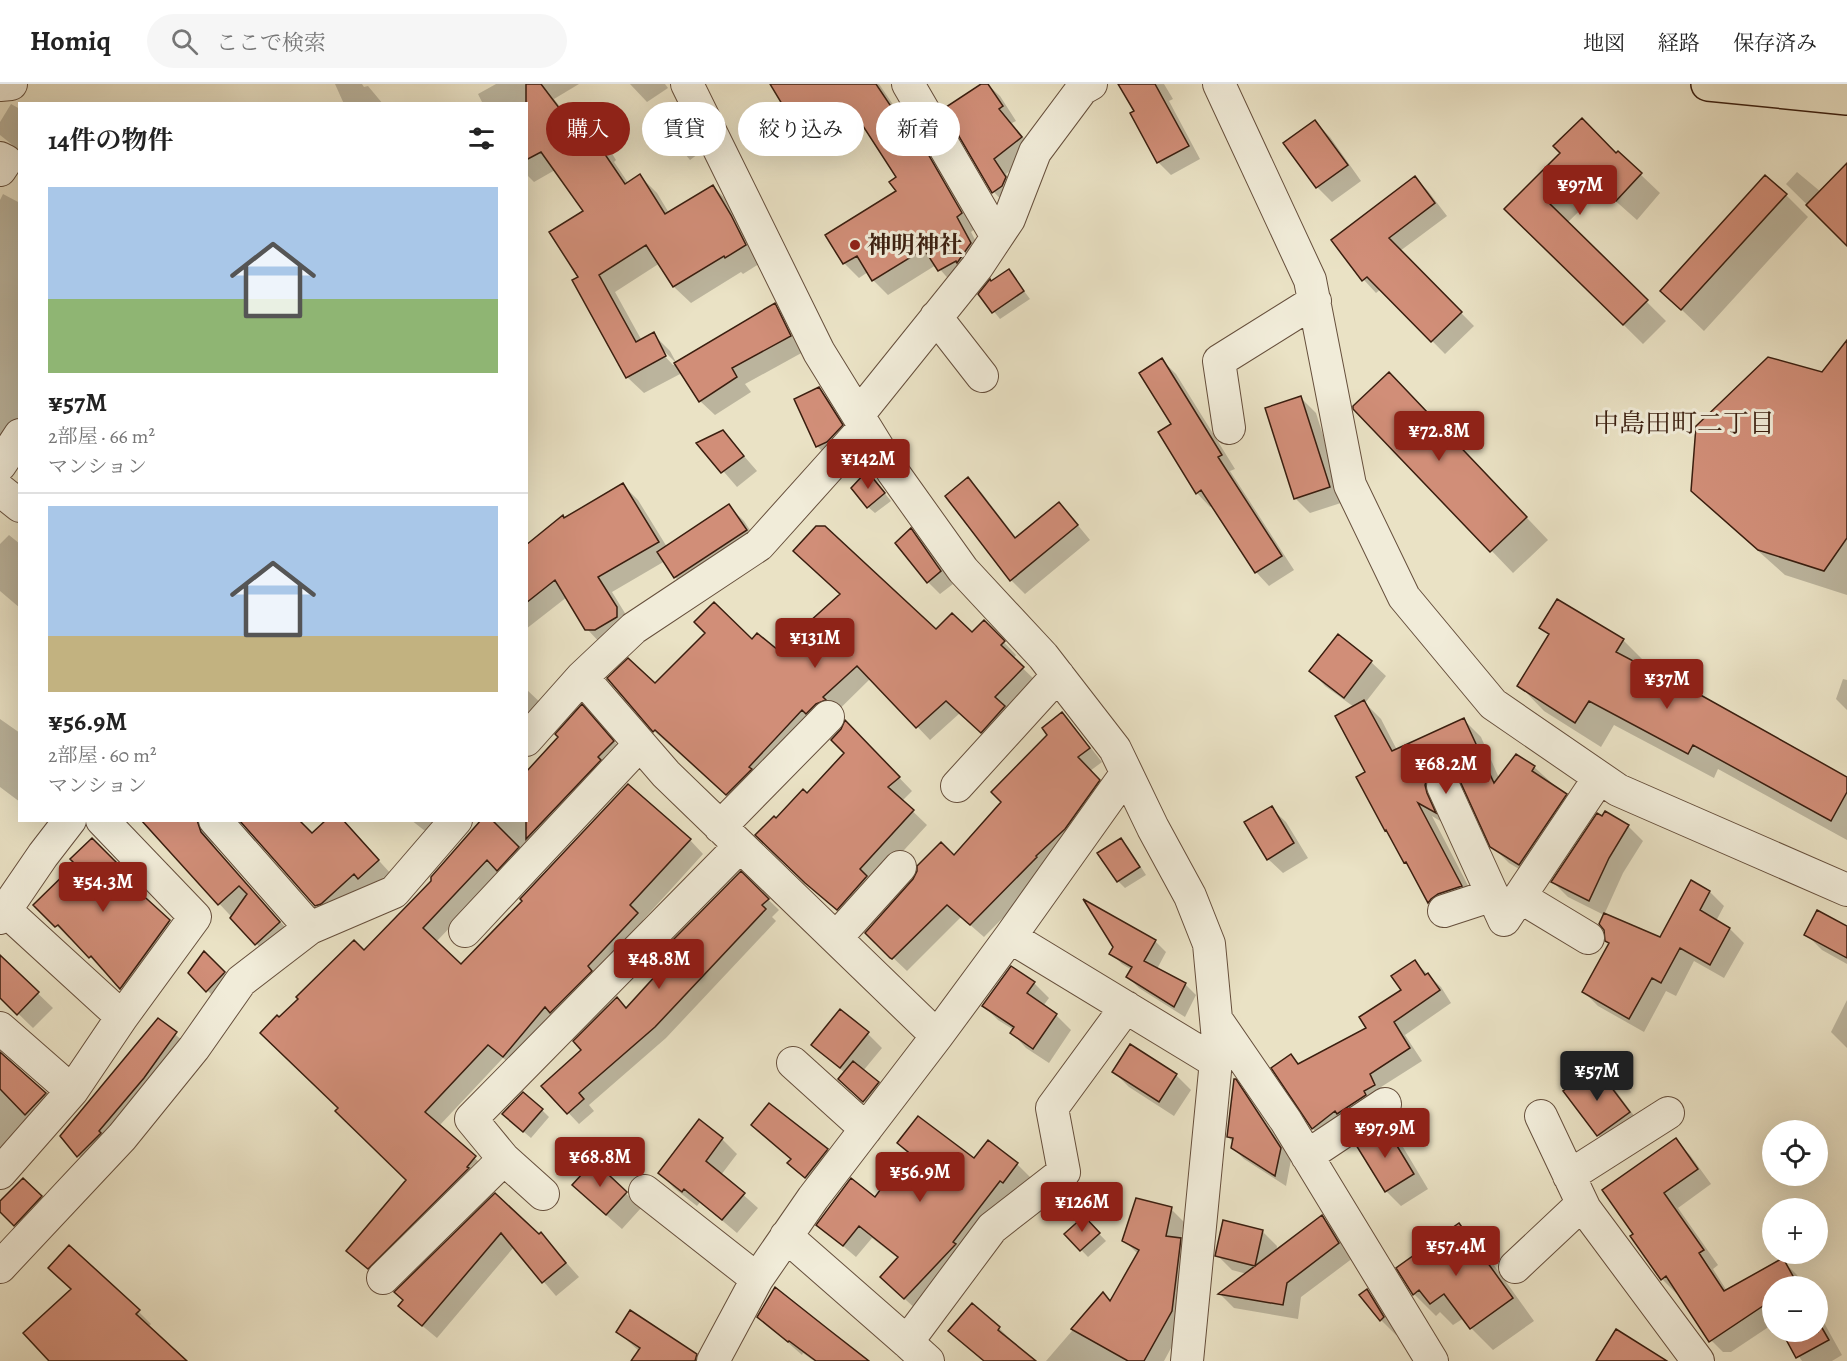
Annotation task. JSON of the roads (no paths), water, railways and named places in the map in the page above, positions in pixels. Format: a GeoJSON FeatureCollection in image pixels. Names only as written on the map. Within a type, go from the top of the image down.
{"type":"FeatureCollection","features":[{"type":"Feature","properties":{"kind":"main road"},"geometry":{"type":"LineString","coordinates":[[1708,84],[1847,98]]}},
{"type":"Feature","properties":{"kind":"street"},"geometry":{"type":"LineString","coordinates":[[0,85],[11,84]]}},
{"type":"Feature","properties":{"kind":"street"},"geometry":{"type":"LineString","coordinates":[[687,84],[819,352],[893,472],[963,570],[1043,656],[1115,749],[1190,896],[1209,944],[1218,1040],[1187,1361]]}},
{"type":"Feature","properties":{"kind":"street"},"geometry":{"type":"LineString","coordinates":[[908,84],[997,237]]}},
{"type":"Feature","properties":{"kind":"street"},"geometry":{"type":"LineString","coordinates":[[528,738],[582,676],[634,628],[759,545],[862,421],[936,317],[977,267],[1009,219],[1035,152],[1083,89],[1091,84]]}},
{"type":"Feature","properties":{"kind":"street"},"geometry":{"type":"LineString","coordinates":[[1219,84],[1310,280],[1350,485],[1404,597],[1493,704],[1599,778],[1618,790],[1847,890]]}},
{"type":"Feature","properties":{"kind":"street"},"geometry":{"type":"LineString","coordinates":[[1229,428],[1219,361],[1315,301]]}},
{"type":"Feature","properties":{"kind":"street"},"geometry":{"type":"LineString","coordinates":[[936,317],[982,376]]}},
{"type":"Feature","properties":{"kind":"street"},"geometry":{"type":"LineString","coordinates":[[0,465],[18,438]]}},
{"type":"Feature","properties":{"kind":"street"},"geometry":{"type":"LineString","coordinates":[[0,490],[18,504]]}},
{"type":"Feature","properties":{"kind":"street"},"geometry":{"type":"LineString","coordinates":[[957,786],[1058,675]]}},
{"type":"Feature","properties":{"kind":"street"},"geometry":{"type":"LineString","coordinates":[[582,676],[666,774],[937,1036]]}},
{"type":"Feature","properties":{"kind":"street"},"geometry":{"type":"LineString","coordinates":[[543,1194],[504,1159],[471,1119],[730,836],[828,717]]}},
{"type":"Feature","properties":{"kind":"street"},"geometry":{"type":"LineString","coordinates":[[465,931],[640,744]]}},
{"type":"Feature","properties":{"kind":"street"},"geometry":{"type":"LineString","coordinates":[[713,1361],[757,1279],[786,1236],[1010,937],[1126,774]]}},
{"type":"Feature","properties":{"kind":"street"},"geometry":{"type":"LineString","coordinates":[[1444,911],[1506,896],[1599,778]]}},
{"type":"Feature","properties":{"kind":"street"},"geometry":{"type":"LineString","coordinates":[[1443,786],[1506,896],[1588,938]]}},
{"type":"Feature","properties":{"kind":"street"},"geometry":{"type":"LineString","coordinates":[[68,822],[3,914],[122,1017]]}},
{"type":"Feature","properties":{"kind":"street"},"geometry":{"type":"LineString","coordinates":[[0,1173],[72,1091],[122,1017],[195,917],[104,822]]}},
{"type":"Feature","properties":{"kind":"street"},"geometry":{"type":"LineString","coordinates":[[217,822],[310,928]]}},
{"type":"Feature","properties":{"kind":"street"},"geometry":{"type":"LineString","coordinates":[[4,1255],[122,1137],[194,1048],[241,981],[310,928],[394,892],[454,822]]}},
{"type":"Feature","properties":{"kind":"street"},"geometry":{"type":"LineString","coordinates":[[836,938],[900,867]]}},
{"type":"Feature","properties":{"kind":"street"},"geometry":{"type":"LineString","coordinates":[[1010,937],[1216,1062]]}},
{"type":"Feature","properties":{"kind":"street"},"geometry":{"type":"LineString","coordinates":[[786,1236],[917,1351],[992,1228],[1064,1172],[1052,1108],[1126,1007]]}},
{"type":"Feature","properties":{"kind":"street"},"geometry":{"type":"LineString","coordinates":[[1216,1019],[1307,1156],[1432,1361]]}},
{"type":"Feature","properties":{"kind":"street"},"geometry":{"type":"LineString","coordinates":[[0,1028],[72,1091]]}},
{"type":"Feature","properties":{"kind":"street"},"geometry":{"type":"LineString","coordinates":[[793,1063],[866,1129]]}},
{"type":"Feature","properties":{"kind":"street"},"geometry":{"type":"LineString","coordinates":[[1307,1156],[1385,1104]]}},
{"type":"Feature","properties":{"kind":"street"},"geometry":{"type":"LineString","coordinates":[[1569,1176],[1668,1113]]}},
{"type":"Feature","properties":{"kind":"street"},"geometry":{"type":"LineString","coordinates":[[1541,1116],[1582,1204],[1698,1361]]}},
{"type":"Feature","properties":{"kind":"street"},"geometry":{"type":"LineString","coordinates":[[383,1278],[504,1159]]}},
{"type":"Feature","properties":{"kind":"street"},"geometry":{"type":"LineString","coordinates":[[645,1191],[757,1279]]}},
{"type":"Feature","properties":{"kind":"street"},"geometry":{"type":"LineString","coordinates":[[1515,1267],[1582,1204]]}},
{"type":"Feature","properties":{"kind":"place","name":"神明神社"},"geometry":{"type":"Point","coordinates":[855,245]}},
{"type":"Feature","properties":{"kind":"district","name":"中島田町二丁目"},"geometry":{"type":"Point","coordinates":[1684,423]}}]}
